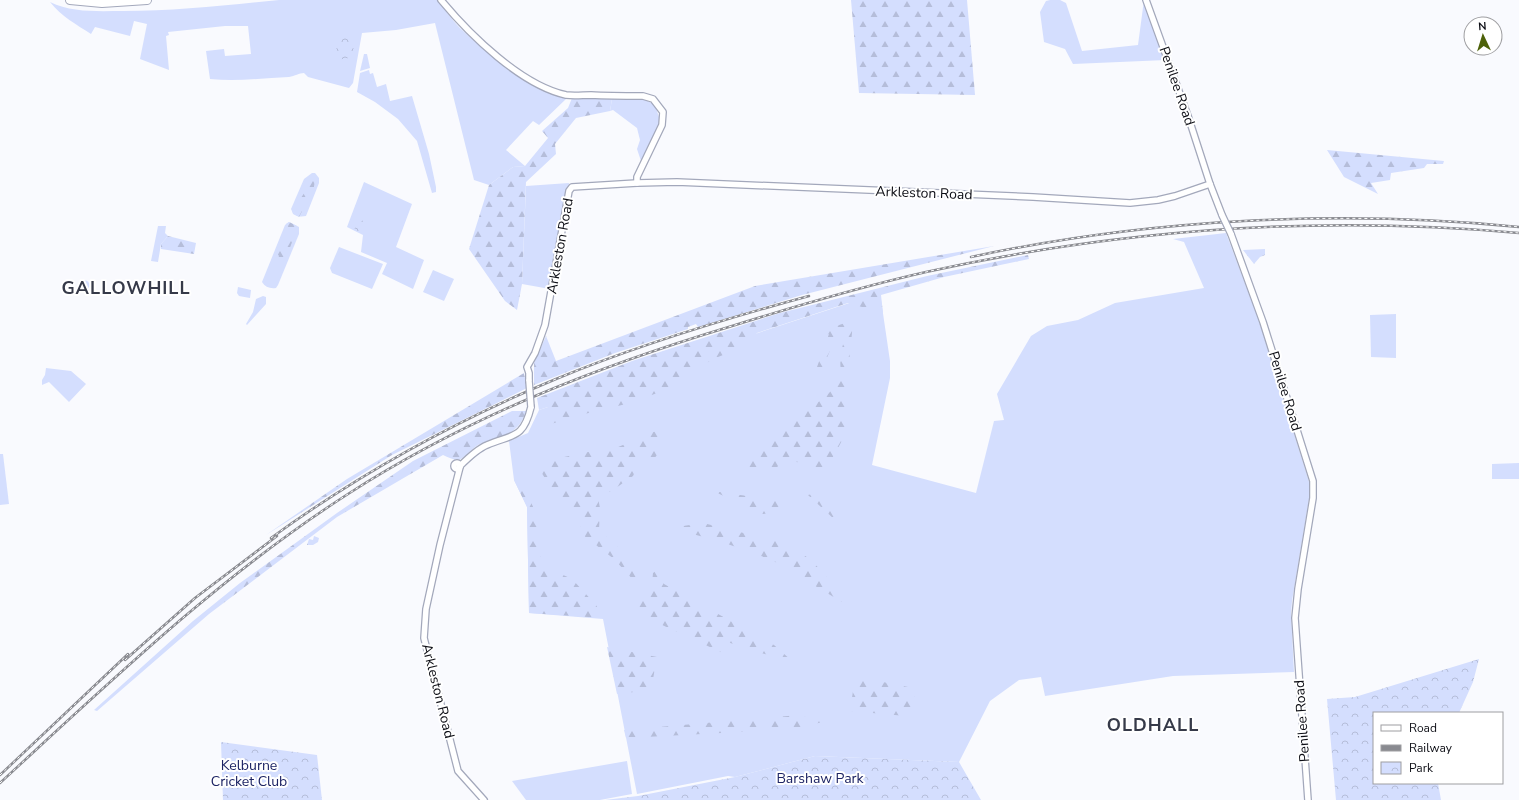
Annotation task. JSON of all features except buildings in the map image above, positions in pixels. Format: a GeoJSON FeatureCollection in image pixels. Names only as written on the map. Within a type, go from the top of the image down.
{"type":"FeatureCollection","features":[{"type":"Feature","properties":{"kind":"highway"},"geometry":{"type":"LineString","coordinates":[[70,0],[102,3],[147,0]]}},
{"type":"Feature","properties":{"kind":"street"},"geometry":{"type":"LineString","coordinates":[[441,0],[459,22],[500,58],[522,75],[546,89],[568,95],[643,96],[653,99],[663,112],[662,125],[637,177],[637,183]]}},
{"type":"Feature","properties":{"kind":"street","name":"Penilee Road"},"geometry":{"type":"LineString","coordinates":[[1146,0],[1188,116],[1210,184],[1231,234],[1263,322],[1313,481],[1312,506],[1298,589],[1295,618],[1308,800]]}},
{"type":"Feature","properties":{"kind":"street","name":"Arkleston Road"},"geometry":{"type":"LineString","coordinates":[[484,800],[458,771],[424,638],[426,609],[458,466],[487,444],[509,438],[519,432],[526,422],[532,407],[527,366],[535,352],[546,325],[570,189],[576,186],[684,182],[1033,197],[1130,203],[1164,199],[1210,184]]}},
{"type":"Feature","properties":{"kind":"green space"},"geometry":{"type":"Polygon","coordinates":[[[279,0],[437,0],[460,28],[509,70],[537,87],[566,99],[539,125],[533,121],[506,150],[525,166],[513,167],[489,185],[474,180],[435,23],[396,30],[362,33],[353,83],[349,88],[308,77],[304,73],[289,77],[250,80],[210,79],[206,51],[224,49],[225,56],[251,54],[248,26],[225,26],[168,32],[169,35],[166,36],[169,70],[140,59],[147,24],[134,21],[130,36],[95,27],[91,34],[64,16],[50,2],[58,6],[76,10],[142,11],[220,6],[279,0]]]}},
{"type":"Feature","properties":{"kind":"green space"},"geometry":{"type":"Polygon","coordinates":[[[851,0],[967,0],[975,95],[859,93],[851,0]]]}},
{"type":"Feature","properties":{"kind":"green space"},"geometry":{"type":"Polygon","coordinates":[[[1060,0],[1066,3],[1082,51],[1138,45],[1144,0],[1166,60],[1073,64],[1065,49],[1044,42],[1040,12],[1046,1],[1060,0]]]}},
{"type":"Feature","properties":{"kind":"green space"},"geometry":{"type":"Polygon","coordinates":[[[350,35],[351,39],[354,41],[353,55],[349,55],[349,58],[336,60],[337,36],[350,35]]]}},
{"type":"Feature","properties":{"kind":"green space"},"geometry":{"type":"Polygon","coordinates":[[[364,54],[367,54],[370,68],[360,71],[364,54]]]}},
{"type":"Feature","properties":{"kind":"green space"},"geometry":{"type":"Polygon","coordinates":[[[369,70],[370,74],[373,73],[377,87],[386,84],[390,101],[412,96],[429,154],[436,192],[432,193],[417,141],[398,119],[375,102],[357,92],[360,73],[369,70]]]}},
{"type":"Feature","properties":{"kind":"green space"},"geometry":{"type":"Polygon","coordinates":[[[572,98],[612,99],[610,111],[576,118],[555,144],[556,154],[526,182],[522,284],[517,310],[505,301],[469,249],[489,185],[513,167],[525,166],[548,138],[542,131],[568,108],[572,98]]]}},
{"type":"Feature","properties":{"kind":"green space"},"geometry":{"type":"Polygon","coordinates":[[[612,99],[646,100],[655,105],[659,117],[659,126],[641,161],[637,149],[640,140],[637,128],[613,110],[610,111],[612,99]]]}},
{"type":"Feature","properties":{"kind":"green space"},"geometry":{"type":"Polygon","coordinates":[[[1327,150],[1444,161],[1443,164],[1427,164],[1424,168],[1391,173],[1390,180],[1371,183],[1378,194],[1344,177],[1327,150]]]}},
{"type":"Feature","properties":{"kind":"green space"},"geometry":{"type":"Polygon","coordinates":[[[312,173],[315,173],[319,178],[319,183],[306,216],[297,216],[291,209],[304,179],[312,173]]]}},
{"type":"Feature","properties":{"kind":"green space"},"geometry":{"type":"Polygon","coordinates":[[[311,177],[315,179],[313,194],[309,198],[299,217],[293,214],[292,211],[307,189],[309,184],[305,180],[311,177]]]}},
{"type":"Feature","properties":{"kind":"green space"},"geometry":{"type":"Polygon","coordinates":[[[364,182],[412,204],[396,247],[424,260],[413,289],[382,274],[387,263],[361,252],[363,235],[347,227],[364,182]]]}},
{"type":"Feature","properties":{"kind":"green space"},"geometry":{"type":"Polygon","coordinates":[[[569,183],[550,289],[522,284],[526,186],[569,183]]]}},
{"type":"Feature","properties":{"kind":"green space"},"geometry":{"type":"Polygon","coordinates":[[[359,219],[369,224],[363,234],[354,230],[359,219]]]}},
{"type":"Feature","properties":{"kind":"green space"},"geometry":{"type":"Polygon","coordinates":[[[289,222],[299,227],[299,234],[278,285],[276,288],[270,288],[262,282],[285,225],[289,222]]]}},
{"type":"Feature","properties":{"kind":"green space"},"geometry":{"type":"Polygon","coordinates":[[[289,222],[297,226],[290,248],[282,266],[272,278],[267,281],[266,278],[275,267],[279,256],[277,253],[285,236],[289,233],[290,229],[286,224],[289,222]]]}},
{"type":"Feature","properties":{"kind":"green space"},"geometry":{"type":"Polygon","coordinates":[[[158,226],[166,226],[165,233],[168,236],[161,244],[158,262],[151,261],[158,226]]]}},
{"type":"Feature","properties":{"kind":"green space"},"geometry":{"type":"Polygon","coordinates":[[[1226,233],[1258,318],[1310,485],[1292,601],[1291,614],[1294,672],[1173,676],[1045,696],[1041,677],[1019,680],[990,701],[959,762],[815,756],[735,777],[728,776],[637,794],[603,619],[529,613],[527,507],[514,480],[509,441],[528,433],[539,410],[548,407],[548,420],[715,347],[880,293],[890,361],[890,378],[872,465],[976,493],[994,421],[1004,420],[997,394],[1031,336],[1047,326],[1078,320],[1115,303],[1204,288],[1184,242],[1173,239],[1226,233]]]}},
{"type":"Feature","properties":{"kind":"green space"},"geometry":{"type":"Polygon","coordinates":[[[168,236],[196,243],[194,254],[161,249],[161,244],[168,236]]]}},
{"type":"Feature","properties":{"kind":"green space"},"geometry":{"type":"Polygon","coordinates":[[[994,246],[802,295],[698,327],[696,324],[688,327],[688,329],[615,353],[534,385],[534,363],[546,336],[556,361],[755,286],[994,246]]]}},
{"type":"Feature","properties":{"kind":"green space"},"geometry":{"type":"Polygon","coordinates":[[[339,247],[383,264],[372,289],[332,273],[330,268],[339,247]]]}},
{"type":"Feature","properties":{"kind":"green space"},"geometry":{"type":"Polygon","coordinates":[[[1265,249],[1265,255],[1260,257],[1254,264],[1243,250],[1265,249]]]}},
{"type":"Feature","properties":{"kind":"green space"},"geometry":{"type":"Polygon","coordinates":[[[1028,255],[1029,259],[944,277],[881,295],[883,313],[848,303],[757,333],[748,345],[713,359],[663,391],[626,404],[576,416],[548,425],[548,407],[539,410],[537,398],[632,361],[780,313],[927,276],[1028,255]]]}},
{"type":"Feature","properties":{"kind":"green space"},"geometry":{"type":"Polygon","coordinates":[[[433,270],[454,279],[444,301],[423,292],[433,270]]]}},
{"type":"Feature","properties":{"kind":"green space"},"geometry":{"type":"Polygon","coordinates":[[[83,281],[87,281],[89,285],[87,289],[83,289],[81,287],[81,283],[83,281]]]}},
{"type":"Feature","properties":{"kind":"green space"},"geometry":{"type":"Polygon","coordinates":[[[238,287],[251,290],[250,298],[239,296],[237,293],[238,287]]]}},
{"type":"Feature","properties":{"kind":"green space"},"geometry":{"type":"Polygon","coordinates":[[[263,296],[266,297],[266,304],[247,325],[246,324],[253,312],[256,299],[263,296]]]}},
{"type":"Feature","properties":{"kind":"green space"},"geometry":{"type":"Polygon","coordinates":[[[1396,314],[1396,358],[1371,357],[1370,315],[1396,314]]]}},
{"type":"Feature","properties":{"kind":"green space"},"geometry":{"type":"Polygon","coordinates":[[[845,323],[853,323],[846,392],[845,435],[825,472],[807,463],[785,461],[777,467],[746,468],[746,463],[830,392],[841,379],[840,355],[846,334],[837,334],[823,367],[817,367],[829,334],[815,339],[813,334],[845,323]]]}},
{"type":"Feature","properties":{"kind":"green space"},"geometry":{"type":"Polygon","coordinates":[[[46,368],[71,371],[86,384],[69,402],[49,382],[42,385],[46,368]]]}},
{"type":"Feature","properties":{"kind":"green space"},"geometry":{"type":"Polygon","coordinates":[[[524,373],[527,388],[392,455],[266,535],[347,479],[524,373]]]}},
{"type":"Feature","properties":{"kind":"green space"},"geometry":{"type":"Polygon","coordinates":[[[512,411],[526,411],[518,427],[506,434],[478,445],[458,460],[454,460],[443,455],[337,517],[209,614],[97,711],[94,710],[193,621],[240,583],[337,513],[413,461],[512,411]]]}},
{"type":"Feature","properties":{"kind":"green space"},"geometry":{"type":"Polygon","coordinates":[[[670,429],[666,436],[657,444],[658,454],[651,462],[641,459],[633,476],[613,490],[598,498],[600,508],[599,530],[618,547],[638,578],[636,583],[614,559],[583,535],[578,517],[563,504],[540,470],[545,461],[588,452],[609,451],[653,432],[670,429]]]}},
{"type":"Feature","properties":{"kind":"green space"},"geometry":{"type":"Polygon","coordinates":[[[0,454],[3,454],[9,504],[0,505],[0,454]]]}},
{"type":"Feature","properties":{"kind":"green space"},"geometry":{"type":"Polygon","coordinates":[[[1519,463],[1519,479],[1492,479],[1492,464],[1519,463]]]}},
{"type":"Feature","properties":{"kind":"green space"},"geometry":{"type":"Polygon","coordinates":[[[520,478],[539,520],[541,565],[572,579],[596,605],[603,618],[529,613],[527,507],[514,480],[520,478]]]}},
{"type":"Feature","properties":{"kind":"green space"},"geometry":{"type":"Polygon","coordinates":[[[713,491],[761,498],[791,499],[779,512],[763,514],[713,491]]]}},
{"type":"Feature","properties":{"kind":"green space"},"geometry":{"type":"Polygon","coordinates":[[[817,493],[840,509],[834,519],[808,495],[817,493]]]}},
{"type":"Feature","properties":{"kind":"green space"},"geometry":{"type":"Polygon","coordinates":[[[703,523],[788,544],[811,560],[839,590],[857,604],[852,608],[772,560],[722,542],[678,530],[683,526],[703,523]]]}},
{"type":"Feature","properties":{"kind":"green space"},"geometry":{"type":"Polygon","coordinates":[[[314,536],[319,538],[318,542],[313,545],[307,545],[309,539],[313,540],[314,536]]]}},
{"type":"Feature","properties":{"kind":"green space"},"geometry":{"type":"Polygon","coordinates":[[[657,570],[664,584],[774,645],[792,661],[761,653],[712,637],[725,654],[634,612],[637,595],[652,585],[653,573],[657,570]]]}},
{"type":"Feature","properties":{"kind":"green space"},"geometry":{"type":"Polygon","coordinates":[[[607,647],[657,657],[651,690],[617,694],[607,647]]]}},
{"type":"Feature","properties":{"kind":"green space"},"geometry":{"type":"Polygon","coordinates":[[[1479,659],[1473,682],[1459,712],[1373,712],[1373,784],[1438,784],[1441,800],[1336,800],[1327,699],[1355,697],[1479,659]]]}},
{"type":"Feature","properties":{"kind":"green space"},"geometry":{"type":"Polygon","coordinates":[[[832,669],[853,680],[878,681],[913,688],[916,705],[906,716],[850,711],[853,691],[832,669]]]}},
{"type":"Feature","properties":{"kind":"green space"},"geometry":{"type":"Polygon","coordinates":[[[799,715],[822,722],[797,729],[626,738],[624,730],[799,715]]]}},
{"type":"Feature","properties":{"kind":"green space","name":"Kelburne Cricket Club"},"geometry":{"type":"Polygon","coordinates":[[[221,742],[317,755],[322,800],[223,800],[221,742]]]}},
{"type":"Feature","properties":{"kind":"green space","name":"Barshaw Park"},"geometry":{"type":"Polygon","coordinates":[[[815,756],[959,762],[981,800],[605,800],[638,796],[735,777],[815,756]]]}},
{"type":"Feature","properties":{"kind":"green space"},"geometry":{"type":"Polygon","coordinates":[[[627,761],[632,794],[600,800],[526,800],[512,781],[627,761]]]}},
{"type":"Feature","properties":{"kind":"railway"},"geometry":{"type":"LineString","coordinates":[[971,257],[1038,244],[1106,234],[1175,226],[1244,221],[1383,219],[1519,227]]}},
{"type":"Feature","properties":{"kind":"railway"},"geometry":{"type":"LineString","coordinates":[[0,783],[83,706],[168,631],[255,559],[301,526],[393,466],[440,441],[534,396],[582,377],[681,342],[828,297],[926,272],[999,257],[1073,245],[1147,236],[1296,226],[1370,225],[1519,233]]}},
{"type":"Feature","properties":{"kind":"railway"},"geometry":{"type":"LineString","coordinates":[[271,538],[338,492],[409,450],[518,395],[618,355],[650,344],[713,323],[809,296]]}},
{"type":"Feature","properties":{"kind":"railway"},"geometry":{"type":"LineString","coordinates":[[125,660],[195,598],[277,536]]}},
{"type":"Feature","properties":{"kind":"railway"},"geometry":{"type":"LineString","coordinates":[[0,775],[128,654]]}},
{"type":"Feature","properties":{"kind":"district","name":"GALLOWHILL"},"geometry":{"type":"Point","coordinates":[126,288]}},
{"type":"Feature","properties":{"kind":"district","name":"OLDHALL"},"geometry":{"type":"Point","coordinates":[1153,725]}}]}
